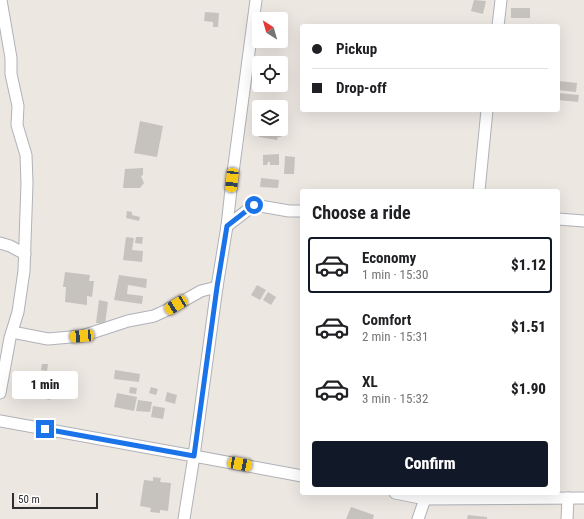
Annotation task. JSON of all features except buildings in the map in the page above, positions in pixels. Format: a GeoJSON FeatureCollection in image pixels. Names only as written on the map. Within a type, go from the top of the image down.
{"type":"FeatureCollection","features":[{"type":"Feature","properties":{"kind":"street"},"geometry":{"type":"LineString","coordinates":[[0,393],[12,332],[18,312],[25,254],[27,183],[26,156],[17,125],[18,106],[11,74],[11,58],[1,0]]}},
{"type":"Feature","properties":{"kind":"street"},"geometry":{"type":"LineString","coordinates":[[184,519],[227,226],[256,0]]}},
{"type":"Feature","properties":{"kind":"street"},"geometry":{"type":"LineString","coordinates":[[498,24],[501,0]]}},
{"type":"Feature","properties":{"kind":"street"},"geometry":{"type":"LineString","coordinates":[[478,189],[487,112]]}},
{"type":"Feature","properties":{"kind":"street"},"geometry":{"type":"LineString","coordinates":[[227,226],[254,205],[289,211],[300,211]]}},
{"type":"Feature","properties":{"kind":"street"},"geometry":{"type":"LineString","coordinates":[[560,219],[584,221]]}},
{"type":"Feature","properties":{"kind":"street"},"geometry":{"type":"LineString","coordinates":[[0,243],[25,254]]}},
{"type":"Feature","properties":{"kind":"street"},"geometry":{"type":"LineString","coordinates":[[12,332],[48,339],[82,336],[128,321],[154,316],[168,310],[201,291],[217,287]]}},
{"type":"Feature","properties":{"kind":"street"},"geometry":{"type":"LineString","coordinates":[[0,422],[300,476]]}},
{"type":"Feature","properties":{"kind":"street"},"geometry":{"type":"LineString","coordinates":[[405,495],[425,499],[584,498]]}},
{"type":"Feature","properties":{"kind":"street"},"geometry":{"type":"LineString","coordinates":[[567,519],[568,498]]}},
{"type":"Feature","properties":{"kind":"street"},"geometry":{"type":"LineString","coordinates":[[418,519],[425,499]]}},
{"type":"Feature","properties":{"kind":"route"},"geometry":{"type":"LineString","coordinates":[[45,429],[194,456],[217,287],[227,226],[254,205]]}}]}
